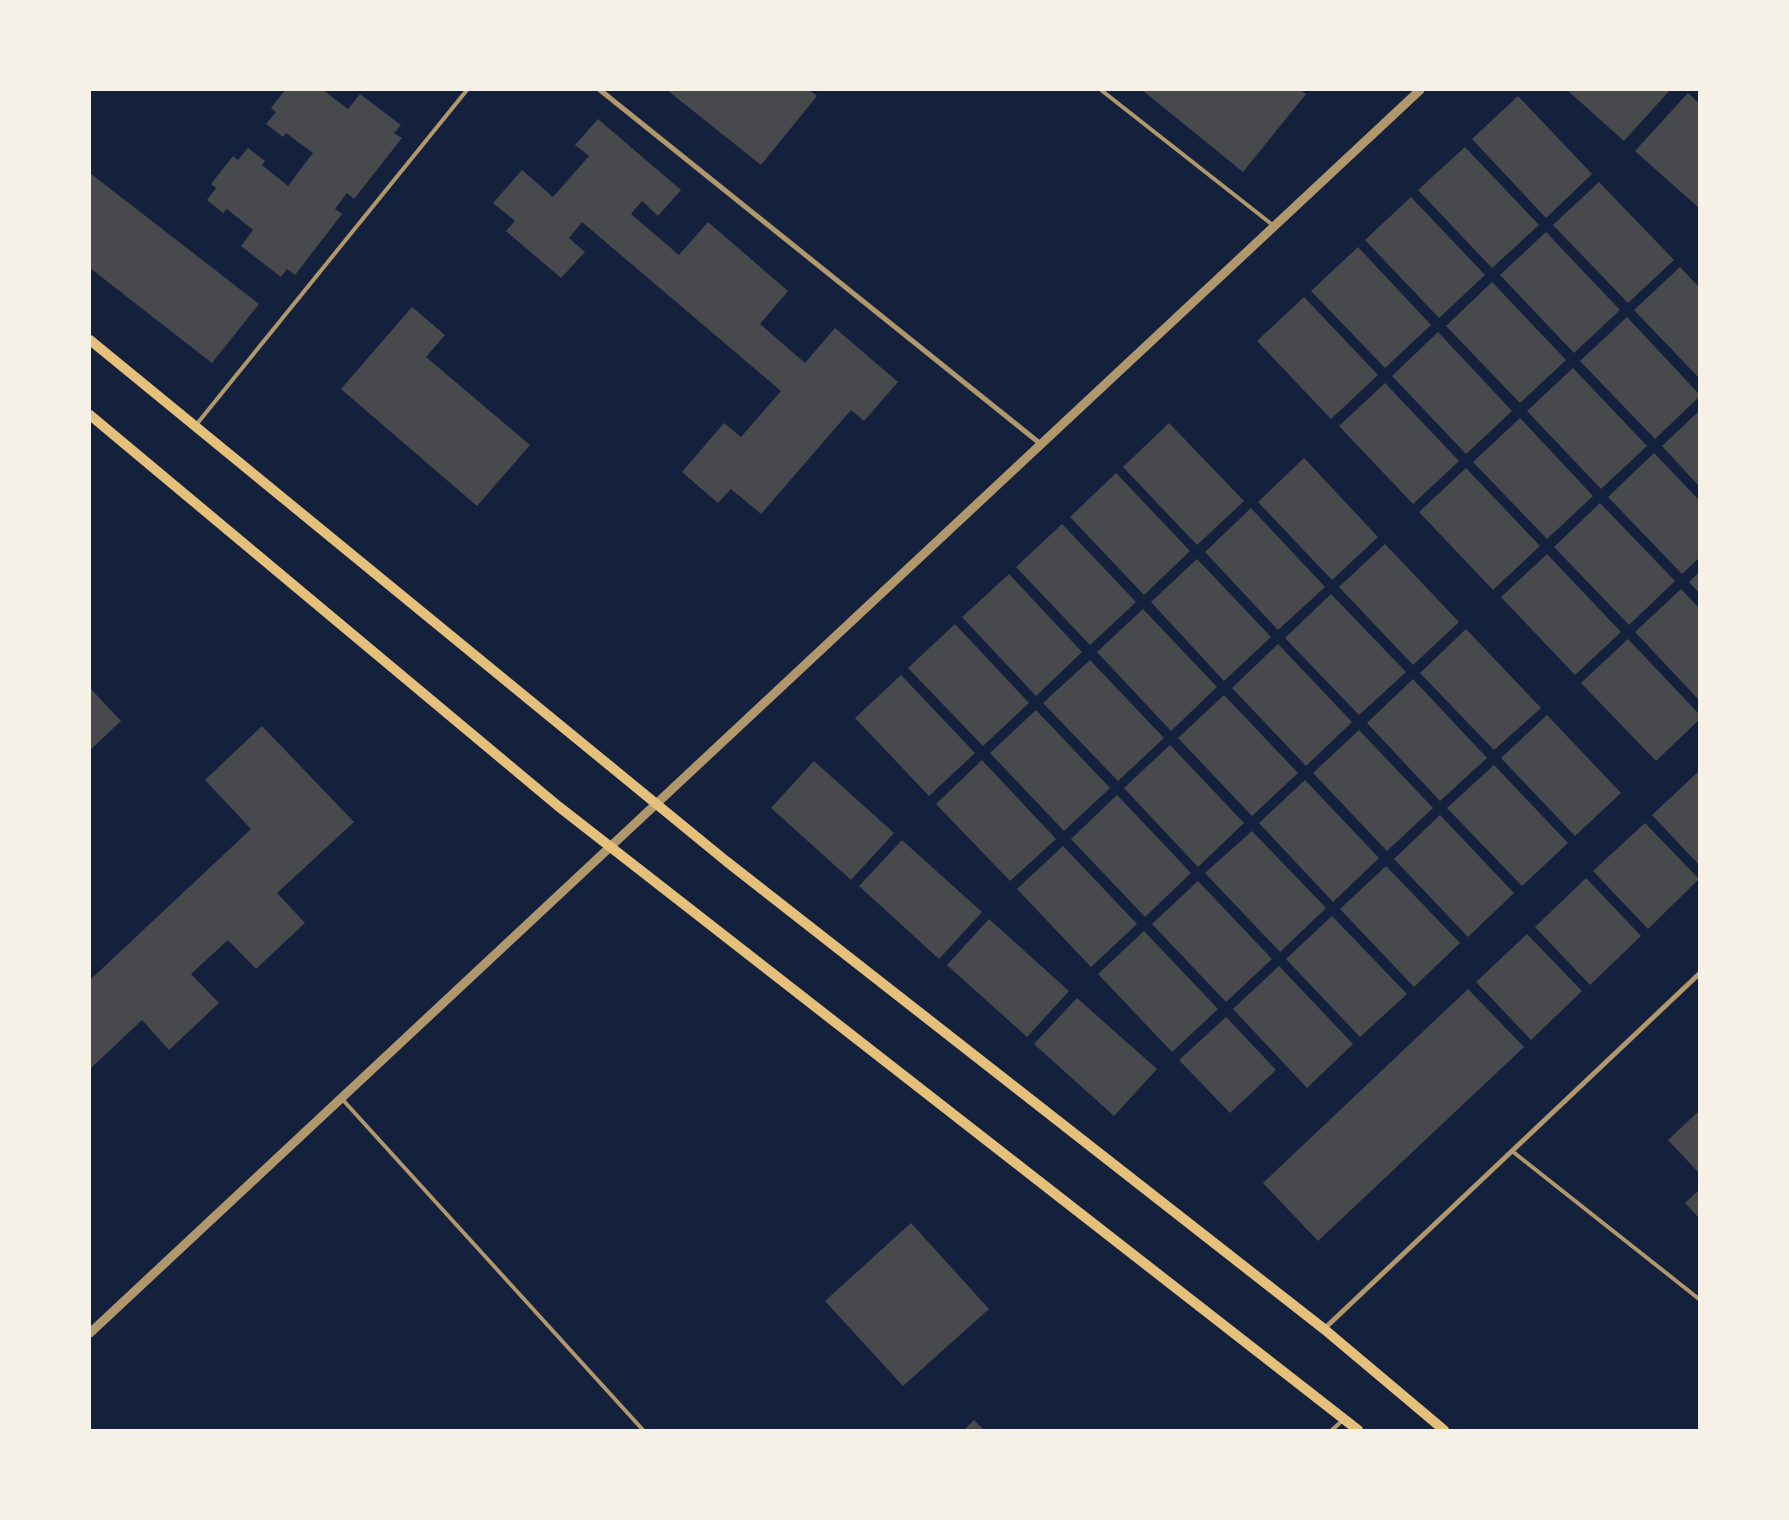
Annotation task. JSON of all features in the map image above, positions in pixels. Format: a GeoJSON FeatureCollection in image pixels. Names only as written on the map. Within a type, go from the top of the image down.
{"type":"FeatureCollection","features":[{"type":"Feature","properties":{"kind":"main road"},"geometry":{"type":"LineString","coordinates":[[90,340],[657,805],[1324,1329],[1444,1430]]}},
{"type":"Feature","properties":{"kind":"main road"},"geometry":{"type":"LineString","coordinates":[[90,416],[558,806],[1358,1430]]}},
{"type":"Feature","properties":{"kind":"street"},"geometry":{"type":"LineString","coordinates":[[600,90],[1042,445]]}},
{"type":"Feature","properties":{"kind":"street"},"geometry":{"type":"LineString","coordinates":[[90,1333],[1420,90]]}},
{"type":"Feature","properties":{"kind":"street"},"geometry":{"type":"LineString","coordinates":[[1324,1329],[1699,974]]}},
{"type":"Feature","properties":{"kind":"lane"},"geometry":{"type":"LineString","coordinates":[[195,426],[467,90]]}},
{"type":"Feature","properties":{"kind":"lane"},"geometry":{"type":"LineString","coordinates":[[1101,90],[1274,227]]}},
{"type":"Feature","properties":{"kind":"lane"},"geometry":{"type":"LineString","coordinates":[[341,1098],[643,1430]]}},
{"type":"Feature","properties":{"kind":"lane"},"geometry":{"type":"LineString","coordinates":[[1512,1151],[1699,1299]]}},
{"type":"Feature","properties":{"kind":"lane"},"geometry":{"type":"LineString","coordinates":[[1332,1430],[1344,1419]]}},
{"type":"Feature","properties":{"kind":"building"},"geometry":{"type":"Polygon","coordinates":[[[285,90],[323,90],[348,109],[360,94],[401,125],[394,133],[402,138],[354,199],[347,193],[335,209],[342,214],[295,275],[287,269],[281,277],[241,246],[253,230],[227,209],[223,213],[207,200],[216,188],[211,184],[233,156],[238,160],[248,148],[265,161],[262,165],[288,186],[313,153],[286,133],[283,137],[266,124],[276,112],[271,108],[285,90]]]}},
{"type":"Feature","properties":{"kind":"building"},"geometry":{"type":"Polygon","coordinates":[[[667,90],[809,90],[817,96],[761,165],[667,90]]]}},
{"type":"Feature","properties":{"kind":"building"},"geometry":{"type":"Polygon","coordinates":[[[1142,90],[1300,90],[1306,94],[1243,172],[1142,90]]]}},
{"type":"Feature","properties":{"kind":"building"},"geometry":{"type":"Polygon","coordinates":[[[1567,90],[1670,90],[1624,141],[1567,90]]]}},
{"type":"Feature","properties":{"kind":"building"},"geometry":{"type":"Polygon","coordinates":[[[1688,93],[1699,103],[1699,208],[1635,151],[1688,93]]]}},
{"type":"Feature","properties":{"kind":"building"},"geometry":{"type":"Polygon","coordinates":[[[1518,96],[1592,174],[1546,218],[1472,139],[1518,96]]]}},
{"type":"Feature","properties":{"kind":"building"},"geometry":{"type":"Polygon","coordinates":[[[598,119],[681,190],[658,216],[642,201],[631,214],[679,255],[708,222],[788,291],[760,324],[805,363],[835,328],[898,382],[864,421],[851,410],[761,514],[731,489],[718,503],[682,472],[724,423],[741,437],[781,391],[582,222],[569,238],[585,252],[561,278],[506,231],[515,221],[493,203],[522,170],[553,197],[589,156],[575,145],[598,119]]]}},
{"type":"Feature","properties":{"kind":"building"},"geometry":{"type":"Polygon","coordinates":[[[1465,147],[1539,225],[1492,268],[1418,190],[1465,147]]]}},
{"type":"Feature","properties":{"kind":"building"},"geometry":{"type":"Polygon","coordinates":[[[90,173],[259,304],[212,363],[90,268],[90,173]]]}},
{"type":"Feature","properties":{"kind":"building"},"geometry":{"type":"Polygon","coordinates":[[[1599,182],[1674,260],[1628,303],[1553,225],[1599,182]]]}},
{"type":"Feature","properties":{"kind":"building"},"geometry":{"type":"Polygon","coordinates":[[[1411,197],[1485,275],[1439,318],[1365,240],[1411,197]]]}},
{"type":"Feature","properties":{"kind":"building"},"geometry":{"type":"Polygon","coordinates":[[[1546,232],[1620,310],[1574,353],[1500,275],[1546,232]]]}},
{"type":"Feature","properties":{"kind":"building"},"geometry":{"type":"Polygon","coordinates":[[[1358,247],[1431,325],[1385,368],[1311,291],[1358,247]]]}},
{"type":"Feature","properties":{"kind":"building"},"geometry":{"type":"Polygon","coordinates":[[[1680,267],[1699,287],[1699,378],[1634,310],[1680,267]]]}},
{"type":"Feature","properties":{"kind":"building"},"geometry":{"type":"Polygon","coordinates":[[[1492,282],[1566,360],[1520,403],[1446,326],[1492,282]]]}},
{"type":"Feature","properties":{"kind":"building"},"geometry":{"type":"Polygon","coordinates":[[[1304,297],[1378,375],[1331,419],[1257,341],[1304,297]]]}},
{"type":"Feature","properties":{"kind":"building"},"geometry":{"type":"Polygon","coordinates":[[[412,307],[445,335],[426,357],[530,445],[477,506],[341,389],[412,307]]]}},
{"type":"Feature","properties":{"kind":"building"},"geometry":{"type":"Polygon","coordinates":[[[1627,317],[1699,394],[1699,397],[1655,439],[1580,361],[1627,317]]]}},
{"type":"Feature","properties":{"kind":"building"},"geometry":{"type":"Polygon","coordinates":[[[1438,332],[1512,411],[1466,454],[1392,376],[1438,332]]]}},
{"type":"Feature","properties":{"kind":"building"},"geometry":{"type":"Polygon","coordinates":[[[1573,368],[1647,446],[1601,489],[1527,411],[1573,368]]]}},
{"type":"Feature","properties":{"kind":"building"},"geometry":{"type":"Polygon","coordinates":[[[1385,383],[1459,461],[1413,504],[1339,426],[1385,383]]]}},
{"type":"Feature","properties":{"kind":"building"},"geometry":{"type":"Polygon","coordinates":[[[1699,411],[1699,486],[1662,446],[1699,411]]]}},
{"type":"Feature","properties":{"kind":"building"},"geometry":{"type":"Polygon","coordinates":[[[1520,418],[1593,496],[1547,539],[1473,462],[1520,418]]]}},
{"type":"Feature","properties":{"kind":"building"},"geometry":{"type":"Polygon","coordinates":[[[1169,423],[1244,501],[1197,545],[1123,467],[1169,423]]]}},
{"type":"Feature","properties":{"kind":"building"},"geometry":{"type":"Polygon","coordinates":[[[1654,453],[1699,500],[1699,558],[1682,574],[1608,497],[1654,453]]]}},
{"type":"Feature","properties":{"kind":"building"},"geometry":{"type":"Polygon","coordinates":[[[1304,458],[1378,537],[1332,580],[1258,502],[1304,458]]]}},
{"type":"Feature","properties":{"kind":"building"},"geometry":{"type":"Polygon","coordinates":[[[1466,468],[1540,546],[1493,590],[1419,512],[1466,468]]]}},
{"type":"Feature","properties":{"kind":"building"},"geometry":{"type":"Polygon","coordinates":[[[1116,473],[1190,551],[1144,595],[1070,517],[1116,473]]]}},
{"type":"Feature","properties":{"kind":"building"},"geometry":{"type":"Polygon","coordinates":[[[1600,503],[1675,581],[1629,625],[1554,547],[1600,503]]]}},
{"type":"Feature","properties":{"kind":"building"},"geometry":{"type":"Polygon","coordinates":[[[1251,508],[1325,587],[1278,630],[1205,552],[1251,508]]]}},
{"type":"Feature","properties":{"kind":"building"},"geometry":{"type":"Polygon","coordinates":[[[1062,524],[1136,602],[1090,645],[1016,567],[1062,524]]]}},
{"type":"Feature","properties":{"kind":"building"},"geometry":{"type":"Polygon","coordinates":[[[1385,544],[1459,622],[1413,665],[1339,587],[1385,544]]]}},
{"type":"Feature","properties":{"kind":"building"},"geometry":{"type":"Polygon","coordinates":[[[1547,554],[1621,632],[1575,675],[1501,597],[1547,554]]]}},
{"type":"Feature","properties":{"kind":"building"},"geometry":{"type":"Polygon","coordinates":[[[1197,559],[1271,637],[1224,681],[1151,602],[1197,559]]]}},
{"type":"Feature","properties":{"kind":"building"},"geometry":{"type":"Polygon","coordinates":[[[1699,572],[1699,593],[1689,582],[1699,572]]]}},
{"type":"Feature","properties":{"kind":"building"},"geometry":{"type":"Polygon","coordinates":[[[1009,574],[1082,652],[1036,696],[962,617],[1009,574]]]}},
{"type":"Feature","properties":{"kind":"building"},"geometry":{"type":"Polygon","coordinates":[[[1681,589],[1699,608],[1699,700],[1635,632],[1681,589]]]}},
{"type":"Feature","properties":{"kind":"building"},"geometry":{"type":"Polygon","coordinates":[[[1331,594],[1406,672],[1359,715],[1285,638],[1331,594]]]}},
{"type":"Feature","properties":{"kind":"building"},"geometry":{"type":"Polygon","coordinates":[[[1143,609],[1217,687],[1171,731],[1097,652],[1143,609]]]}},
{"type":"Feature","properties":{"kind":"building"},"geometry":{"type":"Polygon","coordinates":[[[955,624],[1029,703],[983,746],[908,668],[955,624]]]}},
{"type":"Feature","properties":{"kind":"building"},"geometry":{"type":"Polygon","coordinates":[[[1466,629],[1541,708],[1494,750],[1420,673],[1466,629]]]}},
{"type":"Feature","properties":{"kind":"building"},"geometry":{"type":"Polygon","coordinates":[[[1628,639],[1699,714],[1699,720],[1656,761],[1581,683],[1628,639]]]}},
{"type":"Feature","properties":{"kind":"building"},"geometry":{"type":"Polygon","coordinates":[[[1278,644],[1352,722],[1306,766],[1232,688],[1278,644]]]}},
{"type":"Feature","properties":{"kind":"building"},"geometry":{"type":"Polygon","coordinates":[[[1090,660],[1164,738],[1118,781],[1043,703],[1090,660]]]}},
{"type":"Feature","properties":{"kind":"building"},"geometry":{"type":"Polygon","coordinates":[[[901,675],[975,753],[929,796],[855,718],[901,675]]]}},
{"type":"Feature","properties":{"kind":"building"},"geometry":{"type":"Polygon","coordinates":[[[1413,679],[1487,758],[1440,801],[1367,723],[1413,679]]]}},
{"type":"Feature","properties":{"kind":"building"},"geometry":{"type":"Polygon","coordinates":[[[90,688],[121,721],[90,750],[90,688]]]}},
{"type":"Feature","properties":{"kind":"building"},"geometry":{"type":"Polygon","coordinates":[[[1224,695],[1298,773],[1252,816],[1178,738],[1224,695]]]}},
{"type":"Feature","properties":{"kind":"building"},"geometry":{"type":"Polygon","coordinates":[[[1036,710],[1110,788],[1064,831],[990,753],[1036,710]]]}},
{"type":"Feature","properties":{"kind":"building"},"geometry":{"type":"Polygon","coordinates":[[[1547,715],[1621,793],[1575,836],[1501,758],[1547,715]]]}},
{"type":"Feature","properties":{"kind":"building"},"geometry":{"type":"Polygon","coordinates":[[[262,726],[354,822],[277,893],[305,923],[256,969],[228,940],[191,974],[219,1003],[169,1050],[142,1020],[90,1069],[90,980],[251,829],[205,780],[262,726]]]}},
{"type":"Feature","properties":{"kind":"building"},"geometry":{"type":"Polygon","coordinates":[[[1359,730],[1433,808],[1387,851],[1313,773],[1359,730]]]}},
{"type":"Feature","properties":{"kind":"building"},"geometry":{"type":"Polygon","coordinates":[[[1170,745],[1244,823],[1198,867],[1124,788],[1170,745]]]}},
{"type":"Feature","properties":{"kind":"building"},"geometry":{"type":"Polygon","coordinates":[[[982,760],[1056,839],[1010,881],[936,804],[982,760]]]}},
{"type":"Feature","properties":{"kind":"building"},"geometry":{"type":"Polygon","coordinates":[[[814,761],[894,833],[851,880],[771,808],[814,761]]]}},
{"type":"Feature","properties":{"kind":"building"},"geometry":{"type":"Polygon","coordinates":[[[1494,765],[1568,843],[1522,886],[1447,808],[1494,765]]]}},
{"type":"Feature","properties":{"kind":"building"},"geometry":{"type":"Polygon","coordinates":[[[1699,771],[1699,865],[1652,815],[1699,771]]]}},
{"type":"Feature","properties":{"kind":"building"},"geometry":{"type":"Polygon","coordinates":[[[1305,780],[1379,858],[1333,902],[1259,823],[1305,780]]]}},
{"type":"Feature","properties":{"kind":"building"},"geometry":{"type":"Polygon","coordinates":[[[1117,795],[1191,873],[1145,917],[1071,839],[1117,795]]]}},
{"type":"Feature","properties":{"kind":"building"},"geometry":{"type":"Polygon","coordinates":[[[1440,815],[1514,893],[1468,937],[1394,859],[1440,815]]]}},
{"type":"Feature","properties":{"kind":"building"},"geometry":{"type":"Polygon","coordinates":[[[1645,823],[1699,879],[1648,929],[1593,871],[1645,823]]]}},
{"type":"Feature","properties":{"kind":"building"},"geometry":{"type":"Polygon","coordinates":[[[1252,831],[1326,908],[1280,952],[1205,873],[1252,831]]]}},
{"type":"Feature","properties":{"kind":"building"},"geometry":{"type":"Polygon","coordinates":[[[902,840],[982,912],[939,959],[859,886],[902,840]]]}},
{"type":"Feature","properties":{"kind":"building"},"geometry":{"type":"Polygon","coordinates":[[[1063,846],[1137,924],[1091,967],[1017,889],[1063,846]]]}},
{"type":"Feature","properties":{"kind":"building"},"geometry":{"type":"Polygon","coordinates":[[[1386,866],[1460,943],[1414,987],[1340,909],[1386,866]]]}},
{"type":"Feature","properties":{"kind":"building"},"geometry":{"type":"Polygon","coordinates":[[[1586,878],[1641,936],[1590,985],[1535,927],[1586,878]]]}},
{"type":"Feature","properties":{"kind":"building"},"geometry":{"type":"Polygon","coordinates":[[[1198,881],[1272,959],[1226,1002],[1152,924],[1198,881]]]}},
{"type":"Feature","properties":{"kind":"building"},"geometry":{"type":"Polygon","coordinates":[[[1332,916],[1407,994],[1360,1037],[1286,959],[1332,916]]]}},
{"type":"Feature","properties":{"kind":"building"},"geometry":{"type":"Polygon","coordinates":[[[989,919],[1069,991],[1027,1037],[947,965],[989,919]]]}},
{"type":"Feature","properties":{"kind":"building"},"geometry":{"type":"Polygon","coordinates":[[[1144,931],[1218,1009],[1172,1052],[1098,974],[1144,931]]]}},
{"type":"Feature","properties":{"kind":"building"},"geometry":{"type":"Polygon","coordinates":[[[1527,934],[1582,991],[1531,1040],[1476,982],[1527,934]]]}},
{"type":"Feature","properties":{"kind":"building"},"geometry":{"type":"Polygon","coordinates":[[[1279,966],[1353,1044],[1307,1088],[1233,1009],[1279,966]]]}},
{"type":"Feature","properties":{"kind":"building"},"geometry":{"type":"Polygon","coordinates":[[[1468,989],[1524,1047],[1318,1241],[1263,1183],[1468,989]]]}},
{"type":"Feature","properties":{"kind":"building"},"geometry":{"type":"Polygon","coordinates":[[[1077,998],[1157,1069],[1114,1116],[1034,1044],[1077,998]]]}},
{"type":"Feature","properties":{"kind":"building"},"geometry":{"type":"Polygon","coordinates":[[[1226,1017],[1276,1070],[1230,1113],[1179,1060],[1226,1017]]]}},
{"type":"Feature","properties":{"kind":"building"},"geometry":{"type":"Polygon","coordinates":[[[1699,1111],[1699,1173],[1668,1140],[1699,1111]]]}},
{"type":"Feature","properties":{"kind":"building"},"geometry":{"type":"Polygon","coordinates":[[[1699,1190],[1699,1218],[1685,1203],[1699,1190]]]}},
{"type":"Feature","properties":{"kind":"building"},"geometry":{"type":"Polygon","coordinates":[[[911,1223],[989,1309],[903,1386],[825,1301],[911,1223]]]}},
{"type":"Feature","properties":{"kind":"building"},"geometry":{"type":"Polygon","coordinates":[[[974,1420],[984,1430],[964,1430],[974,1420]]]}}]}
